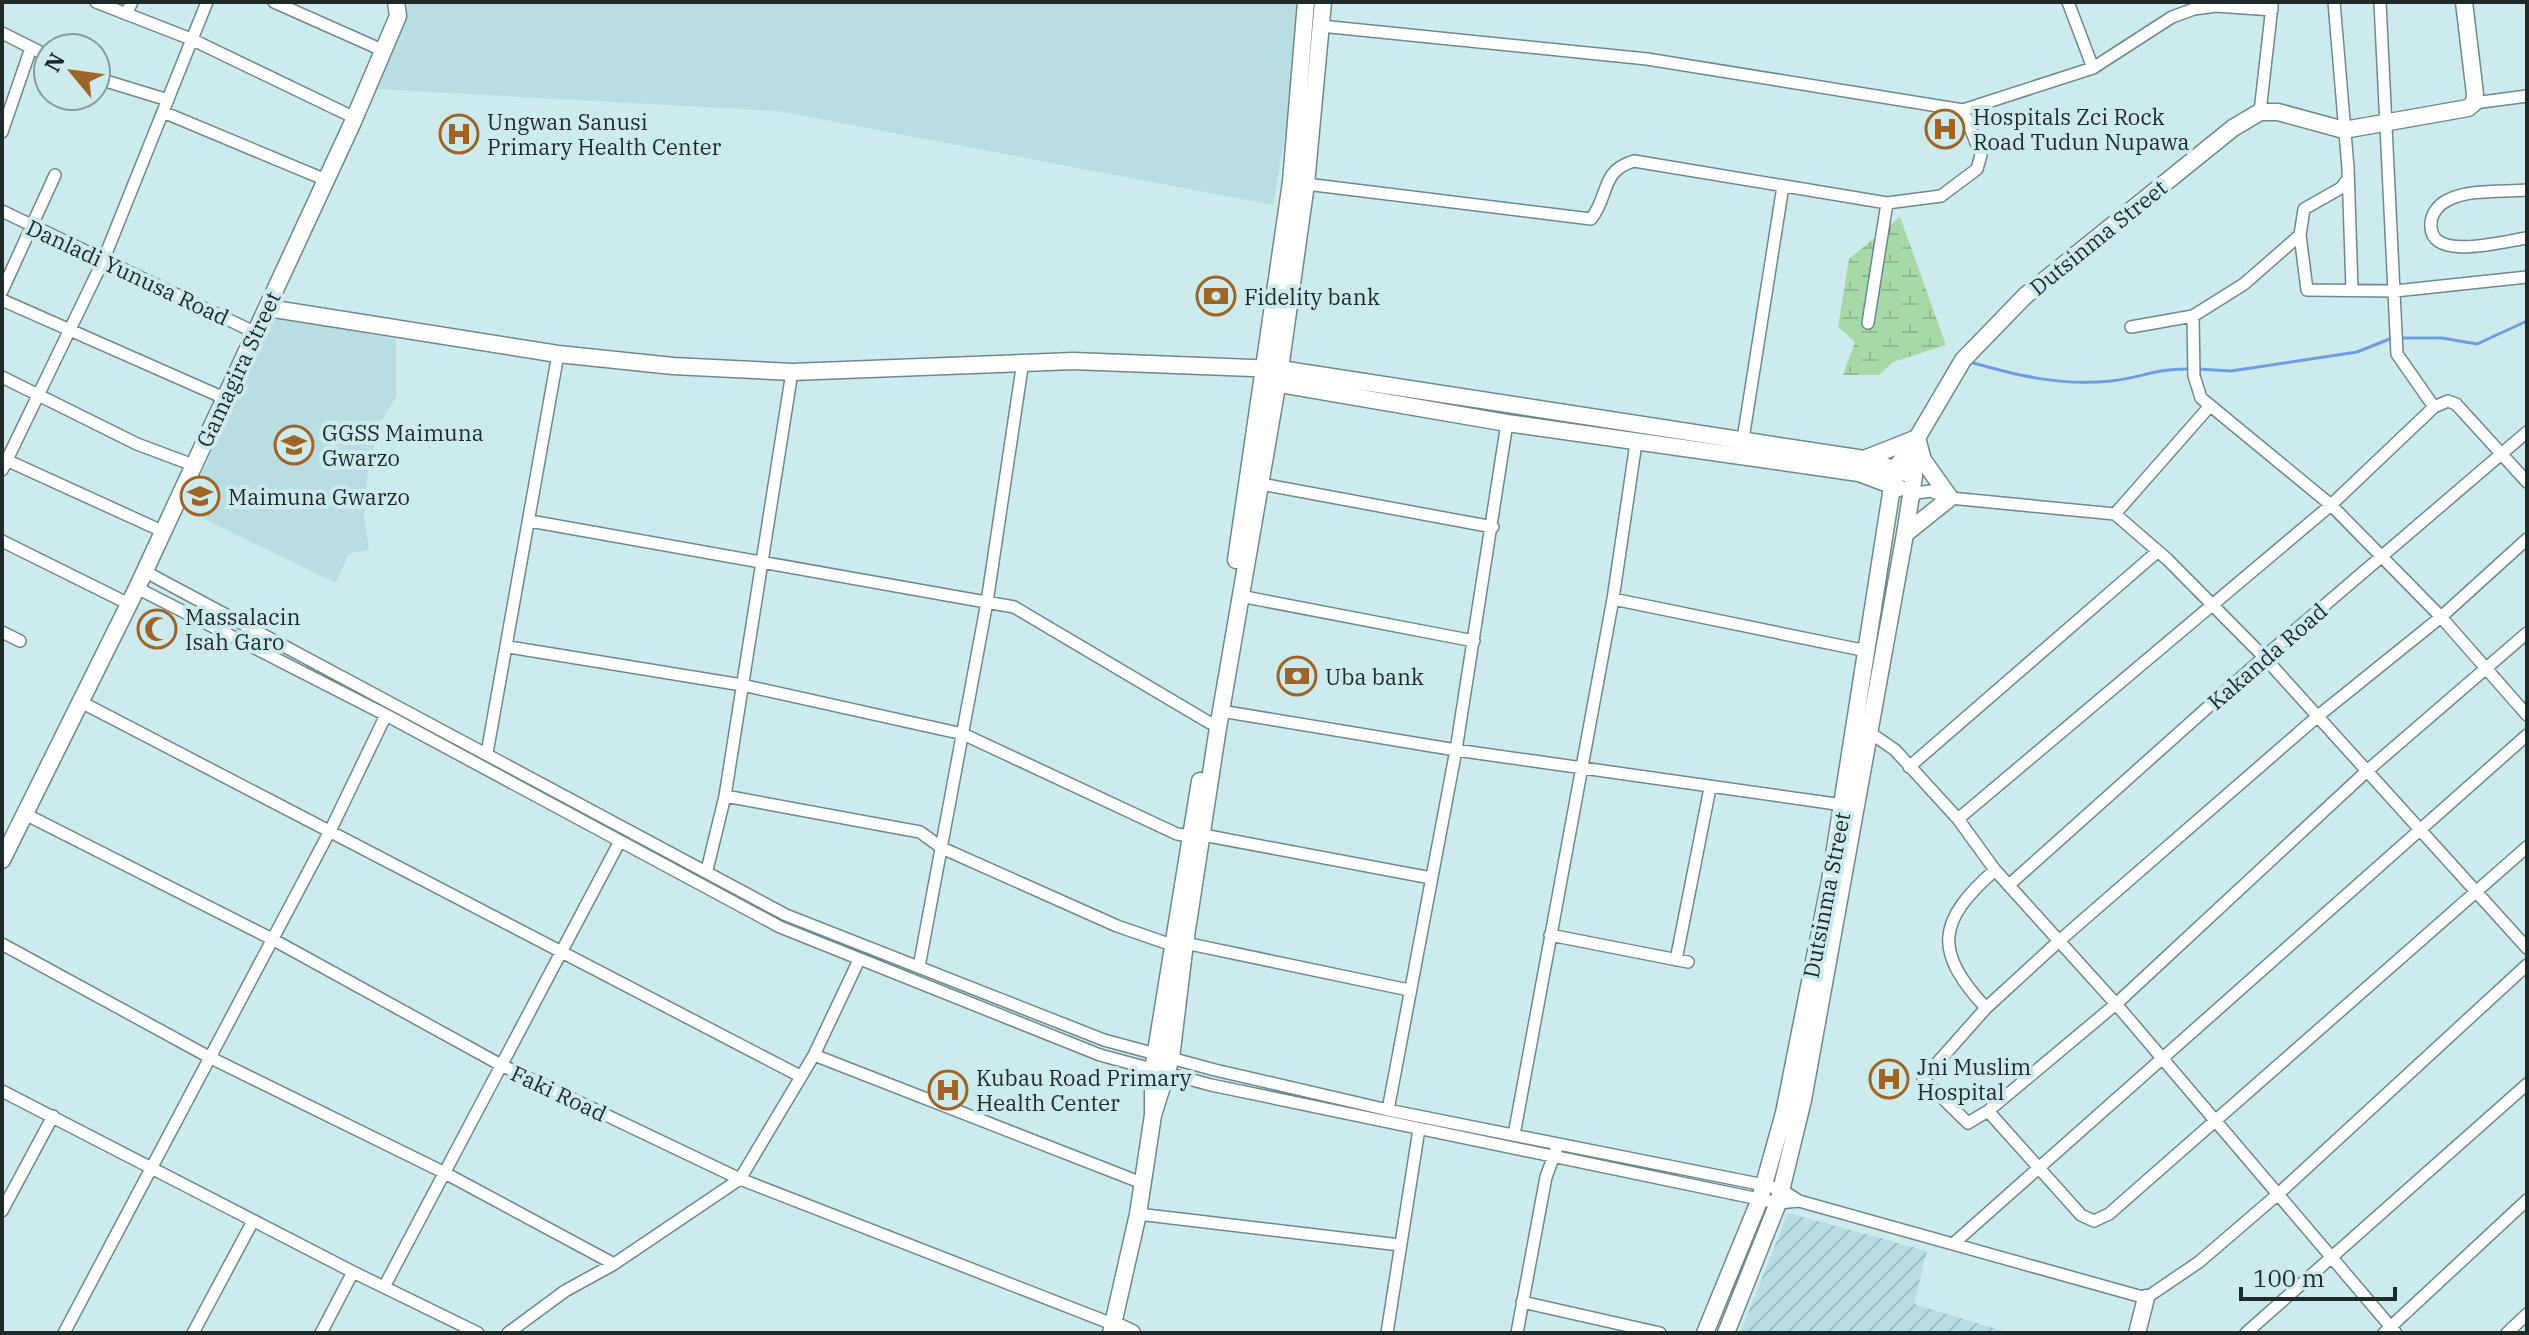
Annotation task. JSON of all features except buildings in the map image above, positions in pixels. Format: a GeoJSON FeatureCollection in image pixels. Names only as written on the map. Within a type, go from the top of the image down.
{"type":"FeatureCollection","features":[{"type":"Feature","properties":{"kind":"street"},"geometry":{"type":"LineString","coordinates":[[96,2],[191,39],[355,118]]}},
{"type":"Feature","properties":{"kind":"street"},"geometry":{"type":"LineString","coordinates":[[126,14],[132,2]]}},
{"type":"Feature","properties":{"kind":"street"},"geometry":{"type":"LineString","coordinates":[[162,531],[4,463],[103,261],[207,2]]}},
{"type":"Feature","properties":{"kind":"street"},"geometry":{"type":"LineString","coordinates":[[274,2],[382,50]]}},
{"type":"Feature","properties":{"kind":"street","name":"Gamagira Street"},"geometry":{"type":"LineString","coordinates":[[2,860],[137,588],[254,332],[268,308],[398,16],[396,2]]}},
{"type":"Feature","properties":{"kind":"street"},"geometry":{"type":"LineString","coordinates":[[1216,717],[1261,484],[1306,2]]}},
{"type":"Feature","properties":{"kind":"street"},"geometry":{"type":"LineString","coordinates":[[1132,1333],[1113,1329],[1138,1214],[1178,944],[1271,376],[1306,184],[1323,2]]}},
{"type":"Feature","properties":{"kind":"street"},"geometry":{"type":"LineString","coordinates":[[2068,2],[2093,68]]}},
{"type":"Feature","properties":{"kind":"street"},"geometry":{"type":"LineString","coordinates":[[2334,2],[2348,179],[2352,290]]}},
{"type":"Feature","properties":{"kind":"street"},"geometry":{"type":"LineString","coordinates":[[2380,2],[2397,349],[2434,407]]}},
{"type":"Feature","properties":{"kind":"street"},"geometry":{"type":"LineString","coordinates":[[2464,2],[2474,103]]}},
{"type":"Feature","properties":{"kind":"street"},"geometry":{"type":"LineString","coordinates":[[1321,26],[1647,59],[1963,110],[2093,68],[2172,17],[2194,9],[2272,6],[2260,112],[2278,112],[2344,130],[2468,108],[2474,103],[2527,96]]}},
{"type":"Feature","properties":{"kind":"street"},"geometry":{"type":"LineString","coordinates":[[2,33],[31,48],[2,132]]}},
{"type":"Feature","properties":{"kind":"street"},"geometry":{"type":"LineString","coordinates":[[112,83],[168,100]]}},
{"type":"Feature","properties":{"kind":"street"},"geometry":{"type":"LineString","coordinates":[[1306,184],[1591,219],[1600,207],[1609,177],[1617,166],[1634,161],[1887,203],[1941,196],[1977,169],[1981,155],[1963,110]]}},
{"type":"Feature","properties":{"kind":"street"},"geometry":{"type":"LineString","coordinates":[[163,112],[326,180]]}},
{"type":"Feature","properties":{"kind":"street","name":"Dutsinma Street"},"geometry":{"type":"LineString","coordinates":[[1705,1333],[1762,1192],[1784,1113],[1843,805],[1894,476],[1963,360],[2025,296],[2233,128],[2260,112]]}},
{"type":"Feature","properties":{"kind":"street"},"geometry":{"type":"LineString","coordinates":[[2,291],[55,175]]}},
{"type":"Feature","properties":{"kind":"street"},"geometry":{"type":"LineString","coordinates":[[2348,179],[2341,188],[2304,209],[2300,235],[2307,290],[2395,291],[2527,277]]}},
{"type":"Feature","properties":{"kind":"street"},"geometry":{"type":"LineString","coordinates":[[1743,439],[1783,186]]}},
{"type":"Feature","properties":{"kind":"street"},"geometry":{"type":"LineString","coordinates":[[2527,190],[2451,198],[2440,205],[2431,225],[2433,238],[2452,248],[2527,238]]}},
{"type":"Feature","properties":{"kind":"street"},"geometry":{"type":"LineString","coordinates":[[1868,323],[1887,203]]}},
{"type":"Feature","properties":{"kind":"street","name":"Danladi Yunusa Road"},"geometry":{"type":"LineString","coordinates":[[2,211],[254,332]]}},
{"type":"Feature","properties":{"kind":"street"},"geometry":{"type":"LineString","coordinates":[[2131,327],[2193,316],[2244,284],[2300,235]]}},
{"type":"Feature","properties":{"kind":"street"},"geometry":{"type":"LineString","coordinates":[[2,300],[224,398]]}},
{"type":"Feature","properties":{"kind":"street"},"geometry":{"type":"LineString","coordinates":[[268,308],[558,354],[673,366],[792,372],[886,371],[1023,361],[1106,362],[1237,370],[1507,423],[1636,443],[1862,466],[1915,444],[1930,472],[1950,498]]}},
{"type":"Feature","properties":{"kind":"street"},"geometry":{"type":"LineString","coordinates":[[2193,316],[2196,389],[2209,407],[2331,505],[2441,617],[2527,715]]}},
{"type":"Feature","properties":{"kind":"street"},"geometry":{"type":"LineString","coordinates":[[487,753],[509,647],[558,354]]}},
{"type":"Feature","properties":{"kind":"street"},"geometry":{"type":"LineString","coordinates":[[919,967],[987,602],[1023,361]]}},
{"type":"Feature","properties":{"kind":"street"},"geometry":{"type":"LineString","coordinates":[[707,870],[725,796],[792,372]]}},
{"type":"Feature","properties":{"kind":"street"},"geometry":{"type":"LineString","coordinates":[[1271,376],[1743,439],[1894,476],[1914,476],[1930,491],[1950,498],[2115,514],[2264,657],[2479,890],[2527,948]]}},
{"type":"Feature","properties":{"kind":"street"},"geometry":{"type":"LineString","coordinates":[[2,377],[137,444],[193,465]]}},
{"type":"Feature","properties":{"kind":"street"},"geometry":{"type":"LineString","coordinates":[[1958,819],[2331,505],[2434,407],[2448,401],[2456,404],[2527,482]]}},
{"type":"Feature","properties":{"kind":"street"},"geometry":{"type":"LineString","coordinates":[[2115,514],[2209,407]]}},
{"type":"Feature","properties":{"kind":"street"},"geometry":{"type":"LineString","coordinates":[[1388,1110],[1456,750],[1507,423]]}},
{"type":"Feature","properties":{"kind":"street","name":"Kakanda Road"},"geometry":{"type":"LineString","coordinates":[[2010,884],[2264,657],[2527,432]]}},
{"type":"Feature","properties":{"kind":"street"},"geometry":{"type":"LineString","coordinates":[[1514,1135],[1613,599],[1636,443]]}},
{"type":"Feature","properties":{"kind":"street","name":"Dutsinma Street"},"geometry":{"type":"LineString","coordinates":[[1726,1333],[1780,1196],[1803,1100],[1905,534],[1914,476],[1915,444]]}},
{"type":"Feature","properties":{"kind":"street"},"geometry":{"type":"LineString","coordinates":[[1862,466],[1889,509]]}},
{"type":"Feature","properties":{"kind":"street"},"geometry":{"type":"LineString","coordinates":[[1894,476],[1911,494],[1930,491]]}},
{"type":"Feature","properties":{"kind":"street"},"geometry":{"type":"LineString","coordinates":[[1261,484],[1493,527]]}},
{"type":"Feature","properties":{"kind":"street"},"geometry":{"type":"LineString","coordinates":[[1905,534],[1950,498]]}},
{"type":"Feature","properties":{"kind":"street"},"geometry":{"type":"LineString","coordinates":[[530,521],[1014,607],[1216,717],[1843,805]]}},
{"type":"Feature","properties":{"kind":"street"},"geometry":{"type":"LineString","coordinates":[[2527,539],[2441,617],[2318,716],[2059,941],[1986,1008],[1923,1079],[1968,1123],[1988,1111],[2116,1004],[2368,770],[2527,633]]}},
{"type":"Feature","properties":{"kind":"street"},"geometry":{"type":"LineString","coordinates":[[2,541],[129,604]]}},
{"type":"Feature","properties":{"kind":"street"},"geometry":{"type":"LineString","coordinates":[[1909,767],[2157,552]]}},
{"type":"Feature","properties":{"kind":"street"},"geometry":{"type":"LineString","coordinates":[[144,571],[786,915],[1162,1064],[1419,1129],[1762,1192]]}},
{"type":"Feature","properties":{"kind":"street"},"geometry":{"type":"LineString","coordinates":[[137,588],[386,715],[780,927],[1007,1015],[1100,1055],[1162,1064],[1559,1144],[1780,1196],[2146,1298]]}},
{"type":"Feature","properties":{"kind":"street"},"geometry":{"type":"LineString","coordinates":[[1240,596],[1474,641]]}},
{"type":"Feature","properties":{"kind":"street"},"geometry":{"type":"LineString","coordinates":[[1613,599],[1867,651]]}},
{"type":"Feature","properties":{"kind":"street"},"geometry":{"type":"LineString","coordinates":[[2,632],[20,641]]}},
{"type":"Feature","properties":{"kind":"street"},"geometry":{"type":"LineString","coordinates":[[509,647],[742,685],[963,734],[1177,834],[1431,878]]}},
{"type":"Feature","properties":{"kind":"street"},"geometry":{"type":"LineString","coordinates":[[81,702],[331,829],[558,952],[800,1076]]}},
{"type":"Feature","properties":{"kind":"street"},"geometry":{"type":"LineString","coordinates":[[64,1333],[331,829],[386,715]]}},
{"type":"Feature","properties":{"kind":"street"},"geometry":{"type":"LineString","coordinates":[[1869,732],[1895,750],[1958,819],[1995,870],[2116,1004],[2390,1331],[2527,1200]]}},
{"type":"Feature","properties":{"kind":"street"},"geometry":{"type":"LineString","coordinates":[[1953,1244],[2527,735]]}},
{"type":"Feature","properties":{"kind":"street"},"geometry":{"type":"LineString","coordinates":[[1550,935],[1682,961],[1710,788]]}},
{"type":"Feature","properties":{"kind":"street"},"geometry":{"type":"LineString","coordinates":[[560,809],[567,795]]}},
{"type":"Feature","properties":{"kind":"street"},"geometry":{"type":"LineString","coordinates":[[725,796],[920,832],[942,848],[1117,926],[1178,944],[1409,990]]}},
{"type":"Feature","properties":{"kind":"street","name":"Faki Road"},"geometry":{"type":"LineString","coordinates":[[25,814],[272,939],[501,1065],[740,1179],[1113,1329]]}},
{"type":"Feature","properties":{"kind":"street"},"geometry":{"type":"LineString","coordinates":[[384,1287],[558,952],[620,841]]}},
{"type":"Feature","properties":{"kind":"street"},"geometry":{"type":"LineString","coordinates":[[1988,1111],[2081,1215],[2094,1221],[2109,1214],[2527,847]]}},
{"type":"Feature","properties":{"kind":"street"},"geometry":{"type":"LineString","coordinates":[[1986,1008],[1954,970],[1946,945],[1955,916],[1974,889],[1995,870]]}},
{"type":"Feature","properties":{"kind":"street"},"geometry":{"type":"LineString","coordinates":[[2,944],[209,1057],[443,1172],[614,1264]]}},
{"type":"Feature","properties":{"kind":"street"},"geometry":{"type":"LineString","coordinates":[[508,1333],[565,1291],[614,1264],[740,1179],[814,1055],[859,960]]}},
{"type":"Feature","properties":{"kind":"street"},"geometry":{"type":"LineString","coordinates":[[2137,1333],[2146,1298],[2199,1262],[2277,1195],[2527,965]]}},
{"type":"Feature","properties":{"kind":"street"},"geometry":{"type":"LineString","coordinates":[[814,1055],[1142,1183]]}},
{"type":"Feature","properties":{"kind":"street"},"geometry":{"type":"LineString","coordinates":[[2246,1333],[2527,1084]]}},
{"type":"Feature","properties":{"kind":"street"},"geometry":{"type":"LineString","coordinates":[[2,1091],[152,1170],[478,1333]]}},
{"type":"Feature","properties":{"kind":"street"},"geometry":{"type":"LineString","coordinates":[[2,1211],[53,1116]]}},
{"type":"Feature","properties":{"kind":"street"},"geometry":{"type":"LineString","coordinates":[[1387,1333],[1419,1129]]}},
{"type":"Feature","properties":{"kind":"street"},"geometry":{"type":"LineString","coordinates":[[1517,1333],[1546,1177],[1559,1144]]}},
{"type":"Feature","properties":{"kind":"street"},"geometry":{"type":"LineString","coordinates":[[1138,1214],[1400,1245]]}},
{"type":"Feature","properties":{"kind":"street"},"geometry":{"type":"LineString","coordinates":[[193,1333],[253,1221]]}},
{"type":"Feature","properties":{"kind":"street"},"geometry":{"type":"LineString","coordinates":[[321,1333],[353,1272]]}},
{"type":"Feature","properties":{"kind":"street"},"geometry":{"type":"LineString","coordinates":[[1522,1302],[1660,1333]]}},
{"type":"Feature","properties":{"kind":"street"},"geometry":{"type":"LineString","coordinates":[[2507,1333],[2527,1314]]}},
{"type":"Feature","properties":{"kind":"shaded area"},"geometry":{"type":"Polygon","coordinates":[[[408,2],[1308,2],[1273,205],[778,111],[376,89],[408,2]]]}},
{"type":"Feature","properties":{"kind":"shaded area","name":"GGSS Maimuna Gwarzo"},"geometry":{"type":"Polygon","coordinates":[[[272,316],[396,339],[396,397],[379,425],[367,477],[364,516],[369,549],[349,554],[336,583],[204,519],[203,507],[189,501],[272,316]]]}},
{"type":"Feature","properties":{"kind":"shaded area"},"geometry":{"type":"Polygon","coordinates":[[[1788,1213],[1927,1251],[1914,1304],[2010,1333],[1740,1333],[1788,1213]]]}},
{"type":"Feature","properties":{"kind":"green space"},"geometry":{"type":"Polygon","coordinates":[[[1900,217],[1946,345],[1893,362],[1879,375],[1843,375],[1855,342],[1838,327],[1849,259],[1900,217]]]}},
{"type":"Feature","properties":{"kind":"waterway"},"geometry":{"type":"LineString","coordinates":[[2198,369],[2231,371],[2357,352],[2392,338],[2442,338],[2477,344],[2527,321]]}},
{"type":"Feature","properties":{"kind":"waterway"},"geometry":{"type":"LineString","coordinates":[[1970,362],[2023,375],[2074,382],[2111,381],[2190,369]]}},
{"type":"Feature","properties":{"kind":"place","name":"Hospitals Zci Rock Road Tudun Nupawa"},"geometry":{"type":"Point","coordinates":[1945,129]}},
{"type":"Feature","properties":{"kind":"place","name":"Ungwan Sanusi Primary Health Center"},"geometry":{"type":"Point","coordinates":[459,134]}},
{"type":"Feature","properties":{"kind":"place","name":"Fidelity bank"},"geometry":{"type":"Point","coordinates":[1216,296]}},
{"type":"Feature","properties":{"kind":"place","name":"GGSS Maimuna Gwarzo"},"geometry":{"type":"Point","coordinates":[294,445]}},
{"type":"Feature","properties":{"kind":"place","name":"Maimuna Gwarzo"},"geometry":{"type":"Point","coordinates":[200,496]}},
{"type":"Feature","properties":{"kind":"place","name":"Massalacin Isah Garo"},"geometry":{"type":"Point","coordinates":[157,629]}},
{"type":"Feature","properties":{"kind":"place","name":"Uba bank"},"geometry":{"type":"Point","coordinates":[1297,676]}},
{"type":"Feature","properties":{"kind":"place","name":"Jni Muslim Hospital"},"geometry":{"type":"Point","coordinates":[1889,1079]}},
{"type":"Feature","properties":{"kind":"place","name":"Kubau Road Primary Health Center"},"geometry":{"type":"Point","coordinates":[948,1090]}}]}
